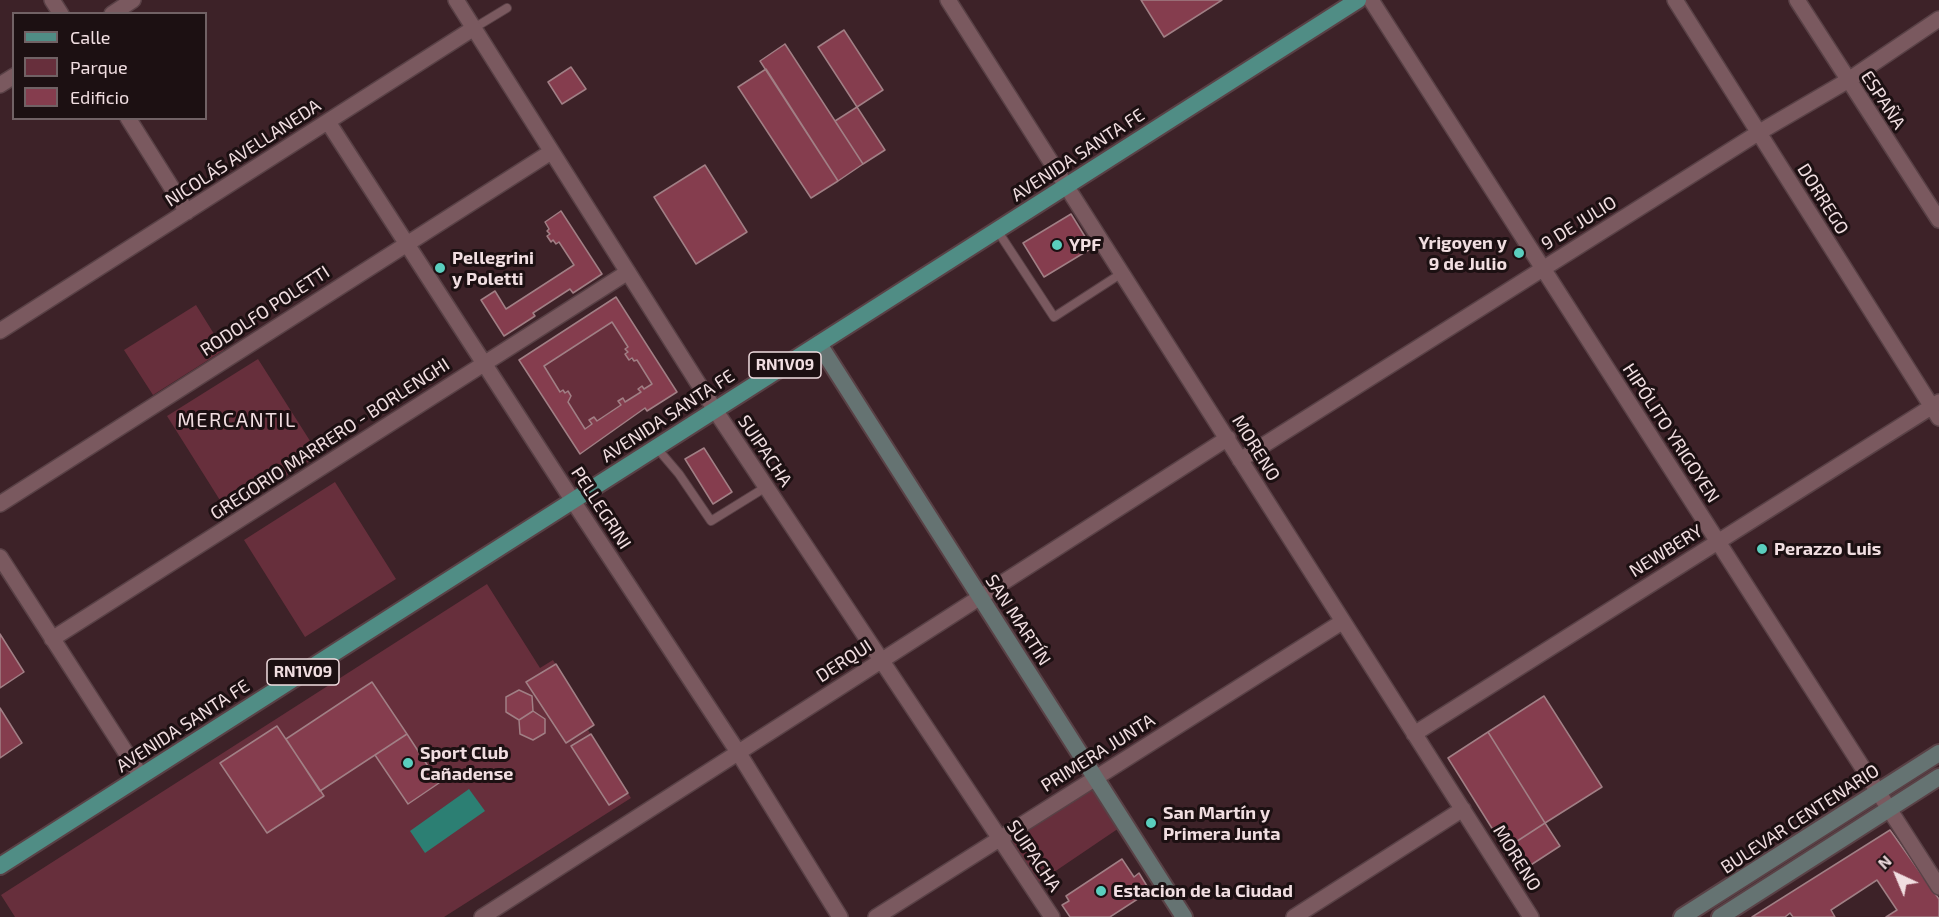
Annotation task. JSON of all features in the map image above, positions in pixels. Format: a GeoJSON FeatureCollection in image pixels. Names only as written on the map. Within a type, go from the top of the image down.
{"type":"FeatureCollection","features":[{"type":"Feature","properties":{"kind":"main road","name":"AVENIDA SANTA FE"},"geometry":{"type":"LineString","coordinates":[[0,866],[1358,0]]}},
{"type":"Feature","properties":{"kind":"main road","name":"SAN MARTÍN"},"geometry":{"type":"LineString","coordinates":[[819,344],[1184,917]]}},
{"type":"Feature","properties":{"kind":"main road","name":"BULEVAR CENTENARIO"},"geometry":{"type":"LineString","coordinates":[[1682,917],[1939,753]]}},
{"type":"Feature","properties":{"kind":"main road"},"geometry":{"type":"LineString","coordinates":[[1719,917],[1939,777]]}},
{"type":"Feature","properties":{"kind":"street"},"geometry":{"type":"LineString","coordinates":[[115,12],[133,0]]}},
{"type":"Feature","properties":{"kind":"street","name":"SUIPACHA"},"geometry":{"type":"LineString","coordinates":[[456,0],[715,410],[1052,917]]}},
{"type":"Feature","properties":{"kind":"street","name":"MORENO"},"geometry":{"type":"LineString","coordinates":[[948,0],[1531,917]]}},
{"type":"Feature","properties":{"kind":"street","name":"HIPÓLITO YRIGOYEN"},"geometry":{"type":"LineString","coordinates":[[1371,0],[1939,887]]}},
{"type":"Feature","properties":{"kind":"street","name":"DORREGO"},"geometry":{"type":"LineString","coordinates":[[1676,0],[1758,133],[1937,409]]}},
{"type":"Feature","properties":{"kind":"street","name":"ESPAÑA"},"geometry":{"type":"LineString","coordinates":[[1797,0],[1847,81],[1939,220]]}},
{"type":"Feature","properties":{"kind":"street","name":"9 DE JULIO"},"geometry":{"type":"LineString","coordinates":[[1240,460],[1758,133],[1847,81],[1939,19]]}},
{"type":"Feature","properties":{"kind":"street","name":"NICOLÁS AVELLANEDA"},"geometry":{"type":"LineString","coordinates":[[0,331],[474,28]]}},
{"type":"Feature","properties":{"kind":"street"},"geometry":{"type":"LineString","coordinates":[[129,120],[187,212]]}},
{"type":"Feature","properties":{"kind":"street","name":"PELLEGRINI"},"geometry":{"type":"LineString","coordinates":[[328,122],[738,752],[840,917]]}},
{"type":"Feature","properties":{"kind":"street","name":"RODOLFO POLETTI"},"geometry":{"type":"LineString","coordinates":[[0,504],[551,152]]}},
{"type":"Feature","properties":{"kind":"street","name":"GREGORIO MARRERO - BORLENGHI"},"geometry":{"type":"LineString","coordinates":[[52,639],[628,272]]}},
{"type":"Feature","properties":{"kind":"street","name":"NEWBERY"},"geometry":{"type":"LineString","coordinates":[[1414,734],[1717,542],[1937,409]]}},
{"type":"Feature","properties":{"kind":"street","name":"DERQUI"},"geometry":{"type":"LineString","coordinates":[[491,915],[738,752],[1228,438]]}},
{"type":"Feature","properties":{"kind":"street"},"geometry":{"type":"LineString","coordinates":[[2,563],[141,776]]}},
{"type":"Feature","properties":{"kind":"street","name":"PRIMERA JUNTA"},"geometry":{"type":"LineString","coordinates":[[876,917],[1342,622]]}},
{"type":"Feature","properties":{"kind":"street"},"geometry":{"type":"LineString","coordinates":[[1294,917],[1463,809]]}},
{"type":"Feature","properties":{"kind":"lane","name":"NICOLÁS AVELLANEDA"},"geometry":{"type":"LineString","coordinates":[[474,28],[507,8]]}},
{"type":"Feature","properties":{"kind":"lane"},"geometry":{"type":"LineString","coordinates":[[997,230],[1054,317],[1122,273]]}},
{"type":"Feature","properties":{"kind":"lane"},"geometry":{"type":"LineString","coordinates":[[656,447],[679,474],[711,521],[766,488]]}},
{"type":"Feature","properties":{"kind":"green space"},"geometry":{"type":"Polygon","coordinates":[[[196,305],[224,350],[153,395],[124,350],[196,305]]]}},
{"type":"Feature","properties":{"kind":"green space"},"geometry":{"type":"Polygon","coordinates":[[[612,322],[628,347],[625,349],[629,360],[637,360],[652,384],[644,389],[642,386],[639,388],[641,392],[625,402],[623,399],[619,402],[621,405],[597,421],[594,417],[589,420],[592,424],[585,429],[568,402],[571,396],[568,391],[560,392],[544,366],[612,322]]]}},
{"type":"Feature","properties":{"kind":"green space"},"geometry":{"type":"Polygon","coordinates":[[[258,359],[319,455],[228,513],[167,416],[258,359]]]}},
{"type":"Feature","properties":{"kind":"green space"},"geometry":{"type":"Polygon","coordinates":[[[335,482],[396,579],[305,637],[244,540],[335,482]]]}},
{"type":"Feature","properties":{"kind":"green space","name":"Sport Club Cañadense"},"geometry":{"type":"Polygon","coordinates":[[[487,584],[540,668],[553,660],[594,725],[588,730],[631,798],[444,917],[15,917],[1,895],[487,584]]]}},
{"type":"Feature","properties":{"kind":"green space"},"geometry":{"type":"Polygon","coordinates":[[[1096,778],[1125,824],[1032,887],[999,839],[1096,778]]]}},
{"type":"Feature","properties":{"kind":"shaded area"},"geometry":{"type":"Polygon","coordinates":[[[469,789],[485,811],[425,853],[410,831],[469,789]]]}},
{"type":"Feature","properties":{"kind":"building"},"geometry":{"type":"Polygon","coordinates":[[[1141,0],[1222,0],[1164,37],[1141,0]]]}},
{"type":"Feature","properties":{"kind":"building"},"geometry":{"type":"Polygon","coordinates":[[[844,30],[883,90],[857,107],[818,47],[844,30]]]}},
{"type":"Feature","properties":{"kind":"building"},"geometry":{"type":"Polygon","coordinates":[[[785,44],[863,164],[838,181],[760,61],[785,44]]]}},
{"type":"Feature","properties":{"kind":"building"},"geometry":{"type":"Polygon","coordinates":[[[571,67],[586,89],[562,104],[548,82],[571,67]]]}},
{"type":"Feature","properties":{"kind":"building"},"geometry":{"type":"Polygon","coordinates":[[[766,69],[838,181],[811,198],[738,87],[766,69]]]}},
{"type":"Feature","properties":{"kind":"building"},"geometry":{"type":"Polygon","coordinates":[[[857,107],[885,150],[863,164],[835,121],[857,107]]]}},
{"type":"Feature","properties":{"kind":"building"},"geometry":{"type":"Polygon","coordinates":[[[705,165],[747,232],[696,264],[654,197],[705,165]]]}},
{"type":"Feature","properties":{"kind":"building"},"geometry":{"type":"Polygon","coordinates":[[[561,211],[602,274],[573,293],[570,289],[533,313],[535,316],[504,336],[481,300],[495,291],[506,309],[574,265],[559,242],[556,244],[553,240],[551,242],[547,236],[550,234],[545,222],[561,211]]]}},
{"type":"Feature","properties":{"kind":"building","name":"YPF"},"geometry":{"type":"Polygon","coordinates":[[[1071,214],[1092,248],[1044,277],[1023,243],[1071,214]]]}},
{"type":"Feature","properties":{"kind":"building"},"geometry":{"type":"Polygon","coordinates":[[[616,297],[677,392],[647,411],[645,408],[580,454],[519,360],[616,297]],[[612,322],[544,366],[560,392],[568,391],[571,396],[568,402],[585,429],[592,424],[589,420],[594,417],[597,421],[621,405],[618,401],[623,398],[625,402],[641,392],[638,389],[642,386],[644,389],[652,384],[637,360],[634,361],[632,358],[629,360],[625,354],[628,352],[625,349],[628,347],[612,322]]]}},
{"type":"Feature","properties":{"kind":"building"},"geometry":{"type":"Polygon","coordinates":[[[704,448],[732,492],[713,504],[685,459],[704,448]]]}},
{"type":"Feature","properties":{"kind":"building"},"geometry":{"type":"Polygon","coordinates":[[[0,634],[24,672],[0,688],[0,634]]]}},
{"type":"Feature","properties":{"kind":"building"},"geometry":{"type":"Polygon","coordinates":[[[556,664],[594,725],[566,743],[526,682],[556,664]]]}},
{"type":"Feature","properties":{"kind":"building"},"geometry":{"type":"Polygon","coordinates":[[[372,682],[407,734],[320,791],[286,739],[372,682]]]}},
{"type":"Feature","properties":{"kind":"building"},"geometry":{"type":"Polygon","coordinates":[[[519,690],[532,696],[533,711],[519,720],[506,712],[506,697],[519,690]]]}},
{"type":"Feature","properties":{"kind":"building"},"geometry":{"type":"Polygon","coordinates":[[[1544,696],[1602,787],[1545,823],[1488,732],[1544,696]]]}},
{"type":"Feature","properties":{"kind":"building"},"geometry":{"type":"Polygon","coordinates":[[[0,708],[22,743],[0,758],[0,708]]]}},
{"type":"Feature","properties":{"kind":"building"},"geometry":{"type":"Polygon","coordinates":[[[533,711],[545,719],[545,733],[533,740],[520,734],[519,720],[533,711]]]}},
{"type":"Feature","properties":{"kind":"building"},"geometry":{"type":"Polygon","coordinates":[[[277,726],[324,796],[267,833],[220,763],[277,726]]]}},
{"type":"Feature","properties":{"kind":"building"},"geometry":{"type":"Polygon","coordinates":[[[1488,732],[1545,823],[1505,849],[1448,758],[1488,732]]]}},
{"type":"Feature","properties":{"kind":"building"},"geometry":{"type":"Polygon","coordinates":[[[407,734],[439,783],[408,804],[375,755],[407,734]]]}},
{"type":"Feature","properties":{"kind":"building"},"geometry":{"type":"Polygon","coordinates":[[[591,734],[628,793],[609,805],[571,746],[591,734]]]}},
{"type":"Feature","properties":{"kind":"building"},"geometry":{"type":"Polygon","coordinates":[[[1545,823],[1560,846],[1520,872],[1505,849],[1545,823]]]}},
{"type":"Feature","properties":{"kind":"building"},"geometry":{"type":"Polygon","coordinates":[[[1890,830],[1939,899],[1939,917],[1886,917],[1897,910],[1877,880],[1831,910],[1835,917],[1793,917],[1790,913],[1785,917],[1752,917],[1890,830]]]}},
{"type":"Feature","properties":{"kind":"building"},"geometry":{"type":"Polygon","coordinates":[[[1122,859],[1134,877],[1139,873],[1150,891],[1110,917],[1070,917],[1062,905],[1069,901],[1066,896],[1122,859]]]}},
{"type":"Feature","properties":{"kind":"place","name":"YPF"},"geometry":{"type":"Point","coordinates":[1057,245]}},
{"type":"Feature","properties":{"kind":"place","name":"Yrigoyen y 9 de Julio"},"geometry":{"type":"Point","coordinates":[1519,253]}},
{"type":"Feature","properties":{"kind":"place","name":"Pellegrini y Poletti"},"geometry":{"type":"Point","coordinates":[440,268]}},
{"type":"Feature","properties":{"kind":"place","name":"Perazzo Luis"},"geometry":{"type":"Point","coordinates":[1762,549]}},
{"type":"Feature","properties":{"kind":"place","name":"Sport Club Cañadense"},"geometry":{"type":"Point","coordinates":[408,763]}},
{"type":"Feature","properties":{"kind":"place","name":"San Martín y Primera Junta"},"geometry":{"type":"Point","coordinates":[1151,823]}},
{"type":"Feature","properties":{"kind":"place","name":"Estacion de la Ciudad"},"geometry":{"type":"Point","coordinates":[1101,891]}},
{"type":"Feature","properties":{"kind":"district","name":"MERCANTIL"},"geometry":{"type":"Point","coordinates":[237,420]}}]}
